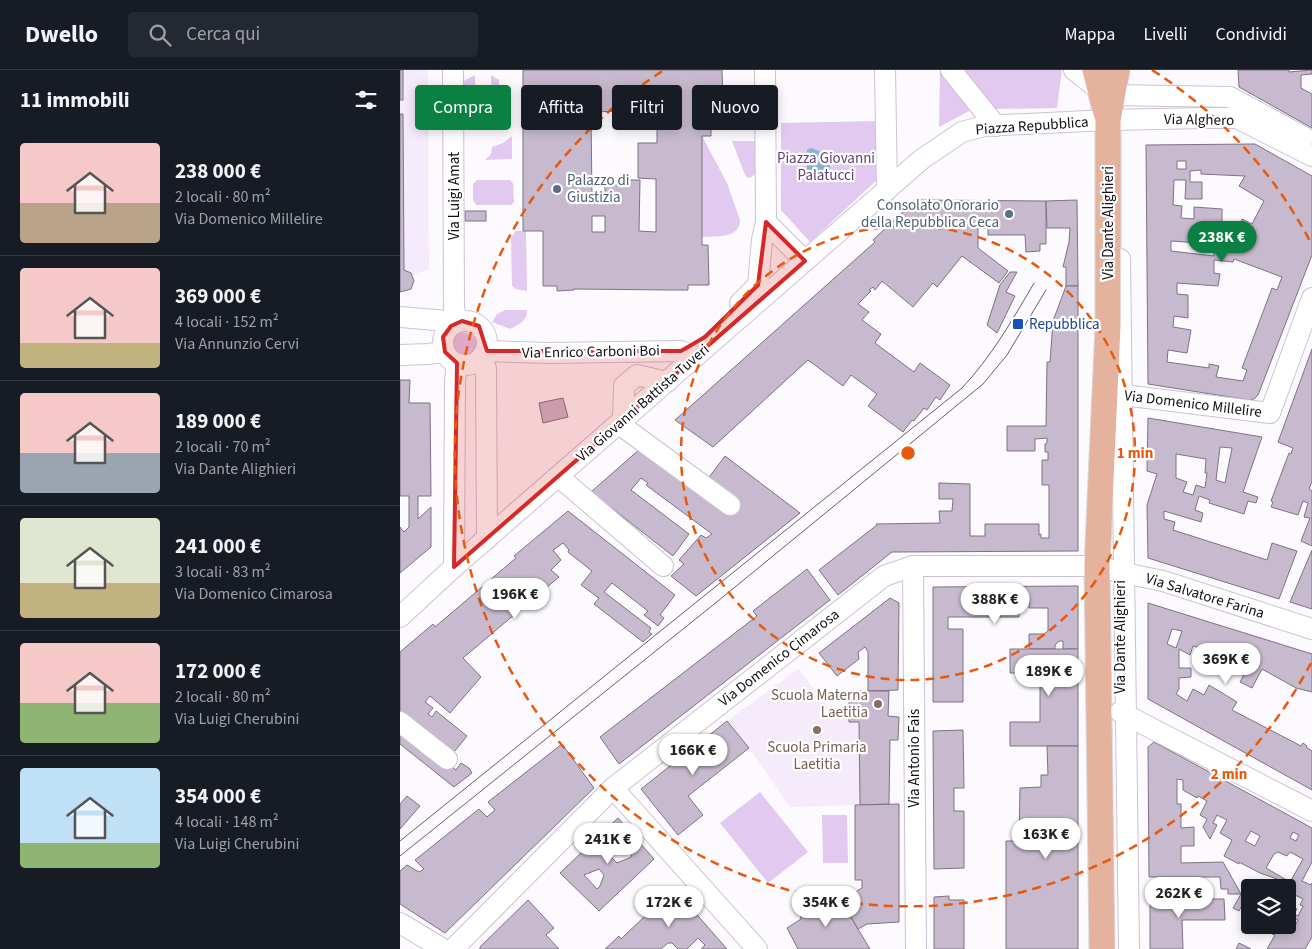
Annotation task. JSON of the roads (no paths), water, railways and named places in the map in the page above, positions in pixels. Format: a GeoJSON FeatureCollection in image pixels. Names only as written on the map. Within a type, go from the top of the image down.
{"type":"FeatureCollection","features":[{"type":"Feature","properties":{"kind":"main road","name":"Via Dante Alighieri"},"geometry":{"type":"LineString","coordinates":[[1102,949],[1114,570],[1108,326],[1114,120],[1107,88],[1117,70]]}},
{"type":"Feature","properties":{"kind":"street","name":"Via Luigi Amat"},"geometry":{"type":"LineString","coordinates":[[453,70],[454,309],[458,322]]}},
{"type":"Feature","properties":{"kind":"street"},"geometry":{"type":"LineString","coordinates":[[688,354],[689,348],[705,337],[758,285],[762,240],[766,222],[764,70]]}},
{"type":"Feature","properties":{"kind":"street"},"geometry":{"type":"LineString","coordinates":[[885,70],[887,190]]}},
{"type":"Feature","properties":{"kind":"street"},"geometry":{"type":"LineString","coordinates":[[951,70],[996,126]]}},
{"type":"Feature","properties":{"kind":"street"},"geometry":{"type":"LineString","coordinates":[[1074,70],[1107,88],[1122,70]]}},
{"type":"Feature","properties":{"kind":"street","name":"Via Alghero"},"geometry":{"type":"LineString","coordinates":[[1107,88],[1230,97],[1312,142]]}},
{"type":"Feature","properties":{"kind":"street","name":"Via Alghero"},"geometry":{"type":"LineString","coordinates":[[1114,120],[1237,118],[1312,156]]}},
{"type":"Feature","properties":{"kind":"street"},"geometry":{"type":"LineString","coordinates":[[1114,120],[1119,171],[1119,395],[1114,570],[1123,714],[1129,949]]}},
{"type":"Feature","properties":{"kind":"street","name":"Piazza Repubblica"},"geometry":{"type":"LineString","coordinates":[[887,190],[922,159],[962,132],[984,126],[1114,120]]}},
{"type":"Feature","properties":{"kind":"street","name":"Via Giovanni Battista Tuveri"},"geometry":{"type":"LineString","coordinates":[[400,617],[454,567],[667,382],[688,354],[805,261],[887,190]]}},
{"type":"Feature","properties":{"kind":"street"},"geometry":{"type":"LineString","coordinates":[[766,222],[805,261]]}},
{"type":"Feature","properties":{"kind":"street","name":"Via Domenico Millelire"},"geometry":{"type":"LineString","coordinates":[[1119,395],[1270,413],[1312,298]]}},
{"type":"Feature","properties":{"kind":"street"},"geometry":{"type":"LineString","coordinates":[[400,317],[470,322],[479,326],[486,338],[484,353],[486,369],[487,539]]}},
{"type":"Feature","properties":{"kind":"street"},"geometry":{"type":"LineString","coordinates":[[454,567],[455,381],[451,357],[443,338],[446,331],[458,322]]}},
{"type":"Feature","properties":{"kind":"street","name":"Via Dante Alighieri"},"geometry":{"type":"LineString","coordinates":[[1108,326],[1119,395]]}},
{"type":"Feature","properties":{"kind":"street","name":"Via Enrico Carboni Boi"},"geometry":{"type":"LineString","coordinates":[[400,354],[428,354],[451,357],[464,364],[471,364],[484,353],[688,354]]}},
{"type":"Feature","properties":{"kind":"street"},"geometry":{"type":"LineString","coordinates":[[621,422],[730,505]]}},
{"type":"Feature","properties":{"kind":"street"},"geometry":{"type":"LineString","coordinates":[[559,477],[663,566]]}},
{"type":"Feature","properties":{"kind":"street","name":"Via Domenico Cimarosa"},"geometry":{"type":"LineString","coordinates":[[453,949],[613,788],[884,576],[913,566],[1114,570]]}},
{"type":"Feature","properties":{"kind":"street","name":"Via Antonio Fais"},"geometry":{"type":"LineString","coordinates":[[913,566],[916,949]]}},
{"type":"Feature","properties":{"kind":"street","name":"Via Salvatore Farina"},"geometry":{"type":"LineString","coordinates":[[1114,570],[1163,581],[1312,629]]}},
{"type":"Feature","properties":{"kind":"street"},"geometry":{"type":"LineString","coordinates":[[1123,714],[1312,811]]}},
{"type":"Feature","properties":{"kind":"street","name":"Via Dante Alighieri"},"geometry":{"type":"LineString","coordinates":[[1123,714],[1123,949]]}},
{"type":"Feature","properties":{"kind":"street"},"geometry":{"type":"LineString","coordinates":[[400,722],[447,759]]}},
{"type":"Feature","properties":{"kind":"street"},"geometry":{"type":"LineString","coordinates":[[613,788],[758,949]]}},
{"type":"Feature","properties":{"kind":"street"},"geometry":{"type":"LineString","coordinates":[[400,923],[443,949]]}},
{"type":"Feature","properties":{"kind":"water"},"geometry":{"type":"Polygon","coordinates":[[[811,148],[833,156],[829,170],[820,177],[813,177],[807,172],[807,150],[811,148]]]}},
{"type":"Feature","properties":{"kind":"tram line"},"geometry":{"type":"LineString","coordinates":[[400,841],[962,388],[992,351],[1034,283]]}},
{"type":"Feature","properties":{"kind":"tram line"},"geometry":{"type":"LineString","coordinates":[[400,856],[718,601],[983,384],[1007,355],[1046,290]]}},
{"type":"Feature","properties":{"kind":"place","name":"Palazzo di Giustizia"},"geometry":{"type":"Point","coordinates":[557,189]}},
{"type":"Feature","properties":{"kind":"place","name":"Consolato Onorario della Repubblica Ceca"},"geometry":{"type":"Point","coordinates":[1009,214]}},
{"type":"Feature","properties":{"kind":"place","name":"Repubblica"},"geometry":{"type":"Point","coordinates":[1018,324]}},
{"type":"Feature","properties":{"kind":"place","name":"Scuola Materna Laetitia"},"geometry":{"type":"Point","coordinates":[878,704]}},
{"type":"Feature","properties":{"kind":"place","name":"Scuola Primaria Laetitia"},"geometry":{"type":"Point","coordinates":[817,730]}},
{"type":"Feature","properties":{"kind":"park label","name":"Piazza Giovanni Palatucci"},"geometry":{"type":"Point","coordinates":[826,166]}}]}
